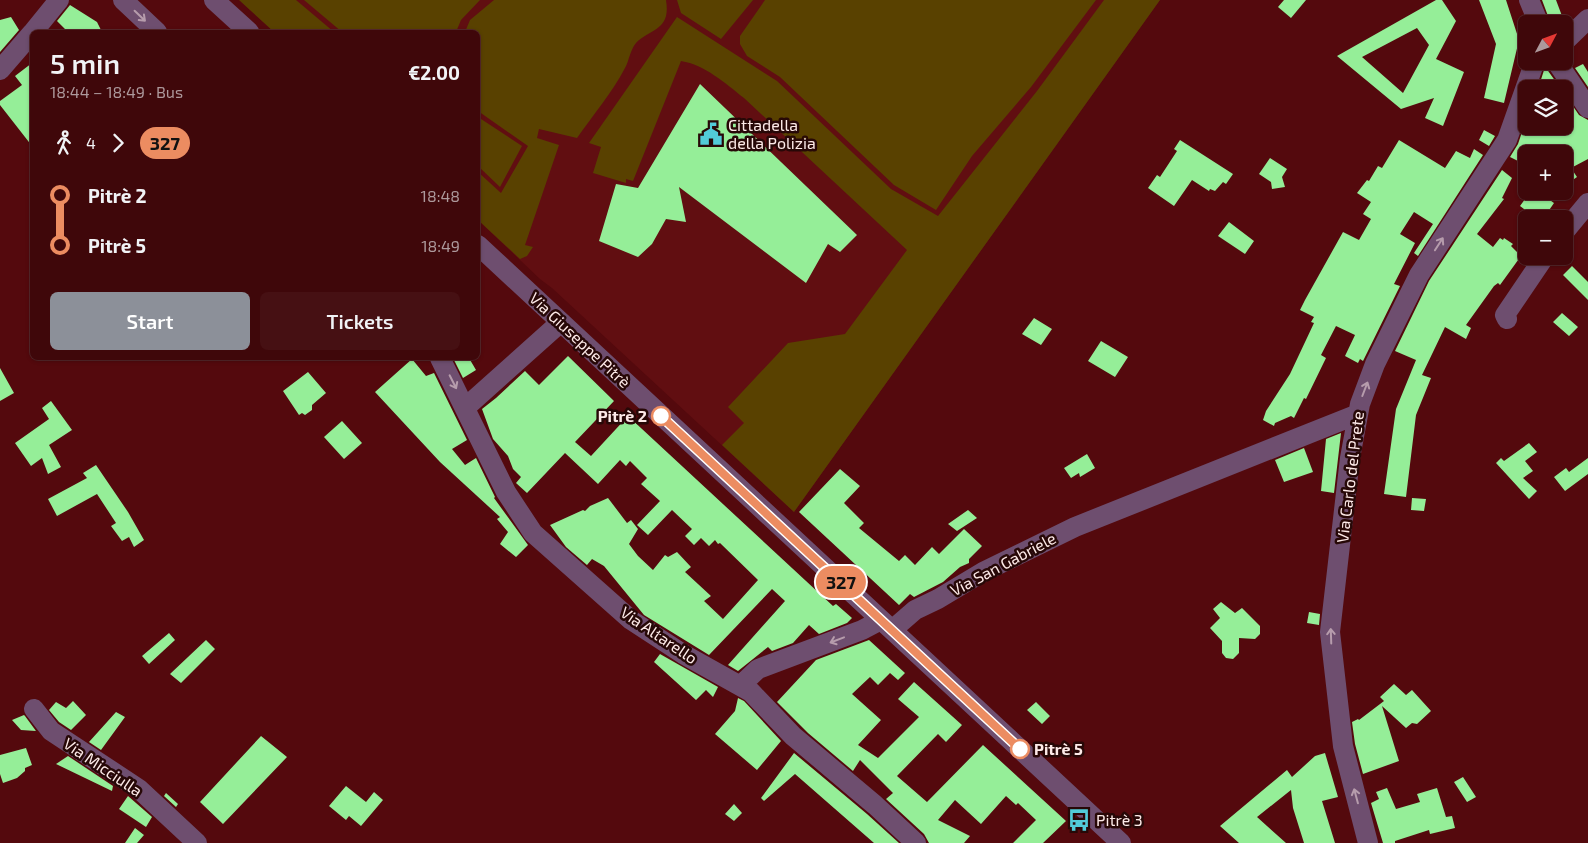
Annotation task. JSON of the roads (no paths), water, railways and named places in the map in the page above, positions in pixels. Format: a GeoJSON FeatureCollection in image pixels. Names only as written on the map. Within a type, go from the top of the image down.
{"type":"FeatureCollection","features":[{"type":"Feature","properties":{"kind":"street"},"geometry":{"type":"LineString","coordinates":[[35,30],[59,0]]}},
{"type":"Feature","properties":{"kind":"street"},"geometry":{"type":"LineString","coordinates":[[124,0],[155,30]]}},
{"type":"Feature","properties":{"kind":"street"},"geometry":{"type":"LineString","coordinates":[[214,0],[247,30]]}},
{"type":"Feature","properties":{"kind":"street"},"geometry":{"type":"LineString","coordinates":[[1530,0],[1535,15]]}},
{"type":"Feature","properties":{"kind":"street"},"geometry":{"type":"LineString","coordinates":[[1573,33],[1588,19]]}},
{"type":"Feature","properties":{"kind":"street"},"geometry":{"type":"LineString","coordinates":[[0,70],[30,36]]}},
{"type":"Feature","properties":{"kind":"street","name":"Via Carlo del Prete"},"geometry":{"type":"LineString","coordinates":[[1368,843],[1343,746],[1330,632],[1350,458],[1358,414],[1374,364],[1419,274],[1507,140],[1532,70]]}},
{"type":"Feature","properties":{"kind":"street"},"geometry":{"type":"LineString","coordinates":[[1562,70],[1588,108]]}},
{"type":"Feature","properties":{"kind":"street"},"geometry":{"type":"LineString","coordinates":[[1573,221],[1588,203]]}},
{"type":"Feature","properties":{"kind":"street","name":"Via Giuseppe Pitrè"},"geometry":{"type":"LineString","coordinates":[[480,247],[1121,843]]}},
{"type":"Feature","properties":{"kind":"street"},"geometry":{"type":"LineString","coordinates":[[1507,319],[1505,315],[1539,265]]}},
{"type":"Feature","properties":{"kind":"street"},"geometry":{"type":"LineString","coordinates":[[466,407],[560,322]]}},
{"type":"Feature","properties":{"kind":"street","name":"Via Altarello"},"geometry":{"type":"LineString","coordinates":[[441,360],[466,407],[506,492],[533,534],[631,620],[683,654],[751,692],[793,736],[875,805],[916,843]]}},
{"type":"Feature","properties":{"kind":"street","name":"Via San Gabriele"},"geometry":{"type":"LineString","coordinates":[[740,686],[758,669],[862,630],[886,625],[938,599],[983,572],[1076,527],[1254,454],[1358,414]]}},
{"type":"Feature","properties":{"kind":"street","name":"Via Micciulla"},"geometry":{"type":"LineString","coordinates":[[34,709],[51,731],[139,789],[197,843]]}},
{"type":"Feature","properties":{"kind":"place","name":"Cittadella della Polizia"},"geometry":{"type":"Point","coordinates":[711,134]}},
{"type":"Feature","properties":{"kind":"place","name":"Pitrè 2"},"geometry":{"type":"Point","coordinates":[661,416]}},
{"type":"Feature","properties":{"kind":"place","name":"Pitrè 5"},"geometry":{"type":"Point","coordinates":[1020,749]}},
{"type":"Feature","properties":{"kind":"place","name":"Pitrè 3"},"geometry":{"type":"Point","coordinates":[1079,820]}}]}
